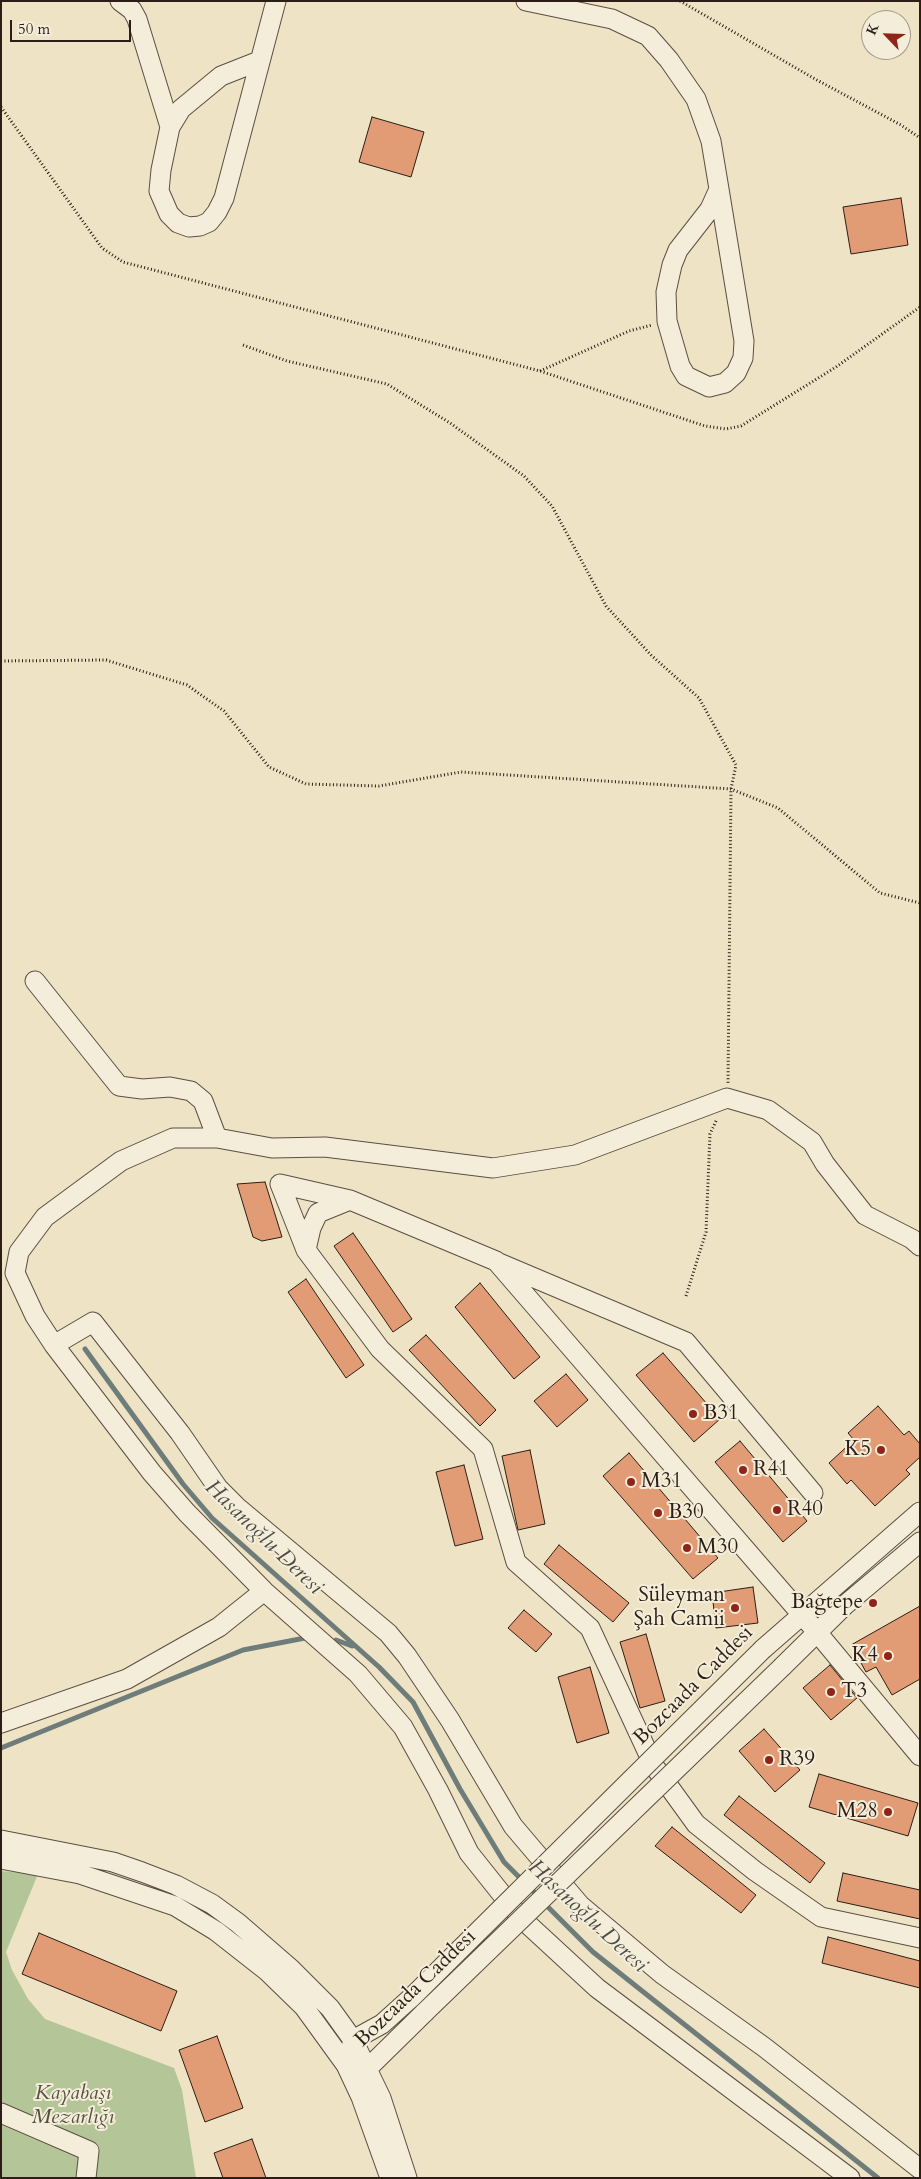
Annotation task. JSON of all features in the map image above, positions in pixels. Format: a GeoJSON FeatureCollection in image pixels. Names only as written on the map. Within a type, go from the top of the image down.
{"type":"FeatureCollection","features":[{"type":"Feature","properties":{"kind":"street"},"geometry":{"type":"LineString","coordinates":[[120,1],[132,10],[137,19],[170,127]]}},
{"type":"Feature","properties":{"kind":"street"},"geometry":{"type":"LineString","coordinates":[[259,61],[221,76],[182,109],[170,127],[159,182],[163,205],[178,223],[189,227],[200,226],[209,222],[224,198],[276,1]]}},
{"type":"Feature","properties":{"kind":"street"},"geometry":{"type":"LineString","coordinates":[[526,1],[612,19],[648,36],[660,48],[696,99],[711,141],[719,189],[744,341],[740,366],[731,380],[721,386],[709,387],[686,376],[680,366],[667,321],[666,292],[672,265],[683,244],[710,209],[719,189]]}},
{"type":"Feature","properties":{"kind":"street"},"geometry":{"type":"LineString","coordinates":[[35,980],[107,1074],[119,1086],[142,1089],[170,1087],[191,1091],[203,1101],[217,1138]]}},
{"type":"Feature","properties":{"kind":"street"},"geometry":{"type":"LineString","coordinates":[[850,2178],[597,1988],[520,1917],[469,1853],[438,1790],[403,1727],[358,1674],[264,1591],[187,1512],[152,1472],[54,1345],[35,1316],[15,1273],[19,1252],[45,1217],[121,1161],[173,1138],[217,1138],[272,1148],[325,1147],[493,1168],[575,1155],[727,1098],[768,1110],[812,1142],[825,1164],[865,1215],[912,1239],[920,1246]]}},
{"type":"Feature","properties":{"kind":"street"},"geometry":{"type":"LineString","coordinates":[[813,1493],[686,1342],[350,1200],[280,1184],[306,1250],[380,1349],[483,1449],[516,1562],[590,1628],[654,1766],[696,1824],[755,1871],[821,1917],[920,1938]]}},
{"type":"Feature","properties":{"kind":"street"},"geometry":{"type":"LineString","coordinates":[[306,1250],[311,1228],[318,1213],[350,1200]]}},
{"type":"Feature","properties":{"kind":"street"},"geometry":{"type":"LineString","coordinates":[[496,1261],[816,1631],[920,1756]]}},
{"type":"Feature","properties":{"kind":"street"},"geometry":{"type":"LineString","coordinates":[[54,1345],[93,1322],[180,1433],[218,1488],[237,1507],[388,1633],[450,1720],[513,1826],[580,1904],[662,1974],[764,2047],[920,2169]]}},
{"type":"Feature","properties":{"kind":"street","name":"Bozcaada Caddesi"},"geometry":{"type":"LineString","coordinates":[[920,1512],[763,1649],[412,1997],[382,2024],[353,2040],[346,2065],[368,2068],[782,1667],[816,1631],[920,1542]]}},
{"type":"Feature","properties":{"kind":"street"},"geometry":{"type":"LineString","coordinates":[[1,1723],[127,1679],[219,1627],[264,1591]]}},
{"type":"Feature","properties":{"kind":"street"},"geometry":{"type":"LineString","coordinates":[[1,1840],[113,1862],[176,1885],[212,1904],[238,1923],[291,1969],[330,2008],[353,2040],[368,2068],[382,2102],[407,2178]]}},
{"type":"Feature","properties":{"kind":"street"},"geometry":{"type":"LineString","coordinates":[[1,1859],[80,1874],[175,1906],[216,1931],[267,1971],[304,2007],[346,2065],[361,2097],[390,2178]]}},
{"type":"Feature","properties":{"kind":"street"},"geometry":{"type":"LineString","coordinates":[[1,2113],[89,2151],[86,2178]]}},
{"type":"Feature","properties":{"kind":"path"},"geometry":{"type":"LineString","coordinates":[[680,1],[815,79],[901,125],[920,138]]}},
{"type":"Feature","properties":{"kind":"path"},"geometry":{"type":"LineString","coordinates":[[1,107],[102,248],[123,262],[540,371],[629,331],[667,321]]}},
{"type":"Feature","properties":{"kind":"path"},"geometry":{"type":"LineString","coordinates":[[243,345],[287,360],[387,384],[450,423],[524,476],[552,506],[606,606],[651,655],[699,698],[736,765],[731,789],[727,1098],[710,1134],[706,1232],[686,1296]]}},
{"type":"Feature","properties":{"kind":"path"},"geometry":{"type":"LineString","coordinates":[[1,661],[106,660],[187,685],[224,711],[269,767],[306,784],[378,786],[461,772],[731,789],[778,808],[880,892],[920,903]]}},
{"type":"Feature","properties":{"kind":"green space","name":"Kayabaşı Mezarlığı"},"geometry":{"type":"Polygon","coordinates":[[[1,1871],[38,1874],[6,1952],[12,1970],[28,1999],[45,2019],[174,2068],[182,2090],[196,2178],[1,2178],[1,1871]]]}},
{"type":"Feature","properties":{"kind":"building"},"geometry":{"type":"Polygon","coordinates":[[[372,117],[424,132],[411,177],[359,162],[372,117]]]}},
{"type":"Feature","properties":{"kind":"building"},"geometry":{"type":"Polygon","coordinates":[[[901,198],[908,245],[851,254],[843,207],[901,198]]]}},
{"type":"Feature","properties":{"kind":"building"},"geometry":{"type":"Polygon","coordinates":[[[265,1182],[282,1237],[262,1241],[253,1237],[237,1184],[265,1182]]]}},
{"type":"Feature","properties":{"kind":"building"},"geometry":{"type":"Polygon","coordinates":[[[353,1233],[412,1319],[393,1332],[334,1246],[353,1233]]]}},
{"type":"Feature","properties":{"kind":"building"},"geometry":{"type":"Polygon","coordinates":[[[306,1279],[364,1365],[346,1378],[288,1292],[306,1279]]]}},
{"type":"Feature","properties":{"kind":"building"},"geometry":{"type":"Polygon","coordinates":[[[480,1283],[540,1357],[514,1379],[455,1307],[480,1283]]]}},
{"type":"Feature","properties":{"kind":"building"},"geometry":{"type":"Polygon","coordinates":[[[426,1335],[496,1410],[480,1426],[409,1350],[426,1335]]]}},
{"type":"Feature","properties":{"kind":"building"},"geometry":{"type":"Polygon","coordinates":[[[663,1353],[720,1419],[694,1442],[636,1375],[663,1353]]]}},
{"type":"Feature","properties":{"kind":"building"},"geometry":{"type":"Polygon","coordinates":[[[566,1374],[588,1400],[557,1427],[534,1401],[566,1374]]]}},
{"type":"Feature","properties":{"kind":"building","name":"K5"},"geometry":{"type":"Polygon","coordinates":[[[878,1406],[904,1435],[909,1431],[920,1444],[920,1457],[906,1470],[910,1474],[875,1506],[851,1480],[847,1484],[829,1463],[854,1440],[848,1433],[878,1406]]]}},
{"type":"Feature","properties":{"kind":"building"},"geometry":{"type":"Polygon","coordinates":[[[740,1441],[807,1521],[783,1542],[715,1462],[740,1441]]]}},
{"type":"Feature","properties":{"kind":"building"},"geometry":{"type":"Polygon","coordinates":[[[530,1450],[545,1524],[518,1530],[502,1456],[530,1450]]]}},
{"type":"Feature","properties":{"kind":"building"},"geometry":{"type":"Polygon","coordinates":[[[629,1453],[718,1558],[693,1579],[603,1476],[629,1453]]]}},
{"type":"Feature","properties":{"kind":"building"},"geometry":{"type":"Polygon","coordinates":[[[464,1465],[483,1539],[455,1546],[436,1472],[464,1465]]]}},
{"type":"Feature","properties":{"kind":"building"},"geometry":{"type":"Polygon","coordinates":[[[559,1545],[629,1603],[613,1622],[544,1564],[559,1545]]]}},
{"type":"Feature","properties":{"kind":"building","name":"Süleyman Şah Camii"},"geometry":{"type":"Polygon","coordinates":[[[753,1587],[758,1623],[716,1628],[712,1593],[753,1587]]]}},
{"type":"Feature","properties":{"kind":"building","name":"K4"},"geometry":{"type":"Polygon","coordinates":[[[920,1606],[920,1679],[892,1695],[876,1667],[866,1672],[851,1645],[920,1606]]]}},
{"type":"Feature","properties":{"kind":"building"},"geometry":{"type":"Polygon","coordinates":[[[524,1610],[552,1634],[536,1652],[508,1628],[524,1610]]]}},
{"type":"Feature","properties":{"kind":"building"},"geometry":{"type":"Polygon","coordinates":[[[646,1634],[665,1701],[640,1708],[620,1642],[646,1634]]]}},
{"type":"Feature","properties":{"kind":"building","name":"T3"},"geometry":{"type":"Polygon","coordinates":[[[830,1665],[857,1698],[831,1720],[803,1688],[830,1665]]]}},
{"type":"Feature","properties":{"kind":"building"},"geometry":{"type":"Polygon","coordinates":[[[590,1667],[609,1733],[577,1743],[558,1677],[590,1667]]]}},
{"type":"Feature","properties":{"kind":"building","name":"R39"},"geometry":{"type":"Polygon","coordinates":[[[764,1729],[800,1770],[775,1792],[739,1751],[764,1729]]]}},
{"type":"Feature","properties":{"kind":"building"},"geometry":{"type":"Polygon","coordinates":[[[819,1774],[918,1803],[908,1836],[809,1807],[819,1774]]]}},
{"type":"Feature","properties":{"kind":"building"},"geometry":{"type":"Polygon","coordinates":[[[739,1796],[825,1863],[810,1883],[724,1815],[739,1796]]]}},
{"type":"Feature","properties":{"kind":"building"},"geometry":{"type":"Polygon","coordinates":[[[672,1827],[756,1895],[741,1913],[655,1846],[672,1827]]]}},
{"type":"Feature","properties":{"kind":"building"},"geometry":{"type":"Polygon","coordinates":[[[843,1873],[920,1890],[920,1919],[837,1901],[843,1873]]]}},
{"type":"Feature","properties":{"kind":"building"},"geometry":{"type":"Polygon","coordinates":[[[39,1933],[177,1991],[161,2031],[22,1974],[39,1933]]]}},
{"type":"Feature","properties":{"kind":"building"},"geometry":{"type":"Polygon","coordinates":[[[828,1937],[920,1961],[920,1988],[822,1963],[828,1937]]]}},
{"type":"Feature","properties":{"kind":"building"},"geometry":{"type":"Polygon","coordinates":[[[217,2036],[243,2108],[205,2122],[179,2050],[217,2036]]]}},
{"type":"Feature","properties":{"kind":"building"},"geometry":{"type":"Polygon","coordinates":[[[252,2139],[266,2178],[223,2178],[214,2153],[252,2139]]]}},
{"type":"Feature","properties":{"kind":"waterway","name":"Hasanoğlu Deresi"},"geometry":{"type":"LineString","coordinates":[[85,1349],[183,1484],[212,1518],[379,1667],[413,1702],[460,1789],[504,1862],[538,1896]]}},
{"type":"Feature","properties":{"kind":"waterway","name":"Hasanoğlu Deresi"},"geometry":{"type":"LineString","coordinates":[[1,1748],[243,1650],[305,1638]]}},
{"type":"Feature","properties":{"kind":"waterway","name":"Hasanoğlu Deresi"},"geometry":{"type":"LineString","coordinates":[[336,1640],[352,1646]]}},
{"type":"Feature","properties":{"kind":"waterway","name":"Hasanoğlu Deresi"},"geometry":{"type":"LineString","coordinates":[[544,1903],[593,1952],[878,2178]]}},
{"type":"Feature","properties":{"kind":"place","name":"B31"},"geometry":{"type":"Point","coordinates":[693,1414]}},
{"type":"Feature","properties":{"kind":"place","name":"K5"},"geometry":{"type":"Point","coordinates":[881,1450]}},
{"type":"Feature","properties":{"kind":"place","name":"R41"},"geometry":{"type":"Point","coordinates":[743,1470]}},
{"type":"Feature","properties":{"kind":"place","name":"M31"},"geometry":{"type":"Point","coordinates":[631,1482]}},
{"type":"Feature","properties":{"kind":"place","name":"R40"},"geometry":{"type":"Point","coordinates":[777,1510]}},
{"type":"Feature","properties":{"kind":"place","name":"B30"},"geometry":{"type":"Point","coordinates":[658,1513]}},
{"type":"Feature","properties":{"kind":"place","name":"M30"},"geometry":{"type":"Point","coordinates":[687,1548]}},
{"type":"Feature","properties":{"kind":"place","name":"Bağtepe"},"geometry":{"type":"Point","coordinates":[873,1603]}},
{"type":"Feature","properties":{"kind":"place","name":"Süleyman Şah Camii"},"geometry":{"type":"Point","coordinates":[735,1608]}},
{"type":"Feature","properties":{"kind":"place","name":"K4"},"geometry":{"type":"Point","coordinates":[888,1656]}},
{"type":"Feature","properties":{"kind":"place","name":"T3"},"geometry":{"type":"Point","coordinates":[831,1692]}},
{"type":"Feature","properties":{"kind":"place","name":"R39"},"geometry":{"type":"Point","coordinates":[769,1760]}},
{"type":"Feature","properties":{"kind":"place","name":"M28"},"geometry":{"type":"Point","coordinates":[888,1812]}}]}
